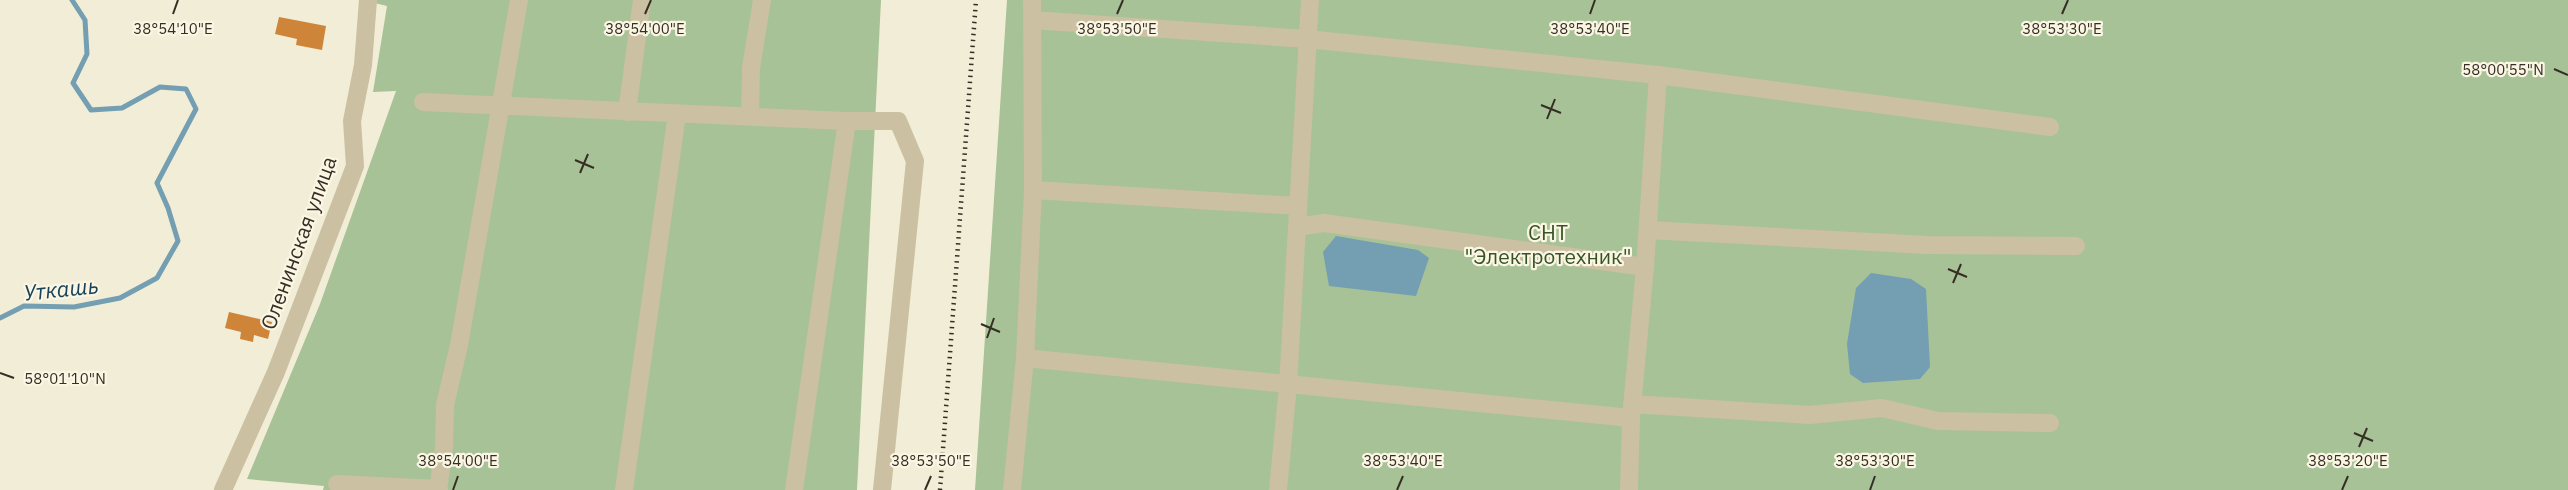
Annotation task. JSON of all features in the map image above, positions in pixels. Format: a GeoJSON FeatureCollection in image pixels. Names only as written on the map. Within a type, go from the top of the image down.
{"type":"FeatureCollection","features":[{"type":"Feature","properties":{"kind":"street","name":"Оленинская улица"},"geometry":{"type":"LineString","coordinates":[[223,490],[276,372],[355,166],[352,121],[363,65],[368,0]]}},
{"type":"Feature","properties":{"kind":"street"},"geometry":{"type":"LineString","coordinates":[[337,484],[439,489],[444,448],[445,405],[459,345],[519,0]]}},
{"type":"Feature","properties":{"kind":"street"},"geometry":{"type":"LineString","coordinates":[[627,112],[642,0]]}},
{"type":"Feature","properties":{"kind":"street"},"geometry":{"type":"LineString","coordinates":[[750,117],[751,68],[762,0]]}},
{"type":"Feature","properties":{"kind":"street"},"geometry":{"type":"LineString","coordinates":[[1012,490],[1025,358],[1033,190],[1032,0]]}},
{"type":"Feature","properties":{"kind":"street"},"geometry":{"type":"LineString","coordinates":[[1278,490],[1288,385],[1310,0]]}},
{"type":"Feature","properties":{"kind":"street"},"geometry":{"type":"LineString","coordinates":[[1032,20],[1307,39],[1658,75],[2050,127]]}},
{"type":"Feature","properties":{"kind":"street"},"geometry":{"type":"LineString","coordinates":[[1629,490],[1632,411],[1648,230],[1658,75]]}},
{"type":"Feature","properties":{"kind":"street"},"geometry":{"type":"LineString","coordinates":[[423,102],[847,122],[898,121],[915,161],[882,490]]}},
{"type":"Feature","properties":{"kind":"street"},"geometry":{"type":"LineString","coordinates":[[624,490],[677,114]]}},
{"type":"Feature","properties":{"kind":"street"},"geometry":{"type":"LineString","coordinates":[[794,490],[847,122]]}},
{"type":"Feature","properties":{"kind":"street"},"geometry":{"type":"LineString","coordinates":[[1033,190],[1298,206]]}},
{"type":"Feature","properties":{"kind":"street"},"geometry":{"type":"LineString","coordinates":[[1297,227],[1324,223],[1645,267]]}},
{"type":"Feature","properties":{"kind":"street"},"geometry":{"type":"LineString","coordinates":[[1648,230],[1927,245],[2076,246]]}},
{"type":"Feature","properties":{"kind":"street"},"geometry":{"type":"LineString","coordinates":[[1025,358],[1288,385],[1632,411],[1810,415],[1882,408],[1938,421],[2049,423]]}},
{"type":"Feature","properties":{"kind":"green space"},"geometry":{"type":"Polygon","coordinates":[[[362,0],[881,0],[857,490],[323,490],[324,486],[247,479],[320,304],[396,91],[373,92],[387,6],[362,0]]]}},
{"type":"Feature","properties":{"kind":"green space","name":"СНТ \"Электротехник\""},"geometry":{"type":"Polygon","coordinates":[[[1007,0],[2568,0],[2568,490],[975,490],[1007,0]]]}},
{"type":"Feature","properties":{"kind":"water"},"geometry":{"type":"Polygon","coordinates":[[[1336,236],[1418,250],[1429,258],[1416,296],[1329,286],[1323,252],[1336,236]]]}},
{"type":"Feature","properties":{"kind":"water"},"geometry":{"type":"Polygon","coordinates":[[[1871,273],[1911,279],[1926,289],[1930,367],[1920,379],[1863,383],[1850,374],[1847,344],[1856,288],[1871,273]]]}},
{"type":"Feature","properties":{"kind":"building"},"geometry":{"type":"Polygon","coordinates":[[[279,17],[326,26],[322,50],[296,45],[297,39],[275,34],[279,17]]]}},
{"type":"Feature","properties":{"kind":"building"},"geometry":{"type":"Polygon","coordinates":[[[229,312],[272,322],[268,339],[254,335],[253,342],[240,339],[241,332],[225,328],[229,312]]]}},
{"type":"Feature","properties":{"kind":"waterway","name":"Уткашь"},"geometry":{"type":"LineString","coordinates":[[0,318],[24,306],[74,307],[120,298],[157,278],[178,241],[168,208],[157,183],[196,109],[186,89],[160,87],[122,108],[91,110],[73,83],[87,54],[85,20],[72,0]]}},
{"type":"Feature","properties":{"kind":"railway"},"geometry":{"type":"LineString","coordinates":[[940,490],[976,0]]}}]}
